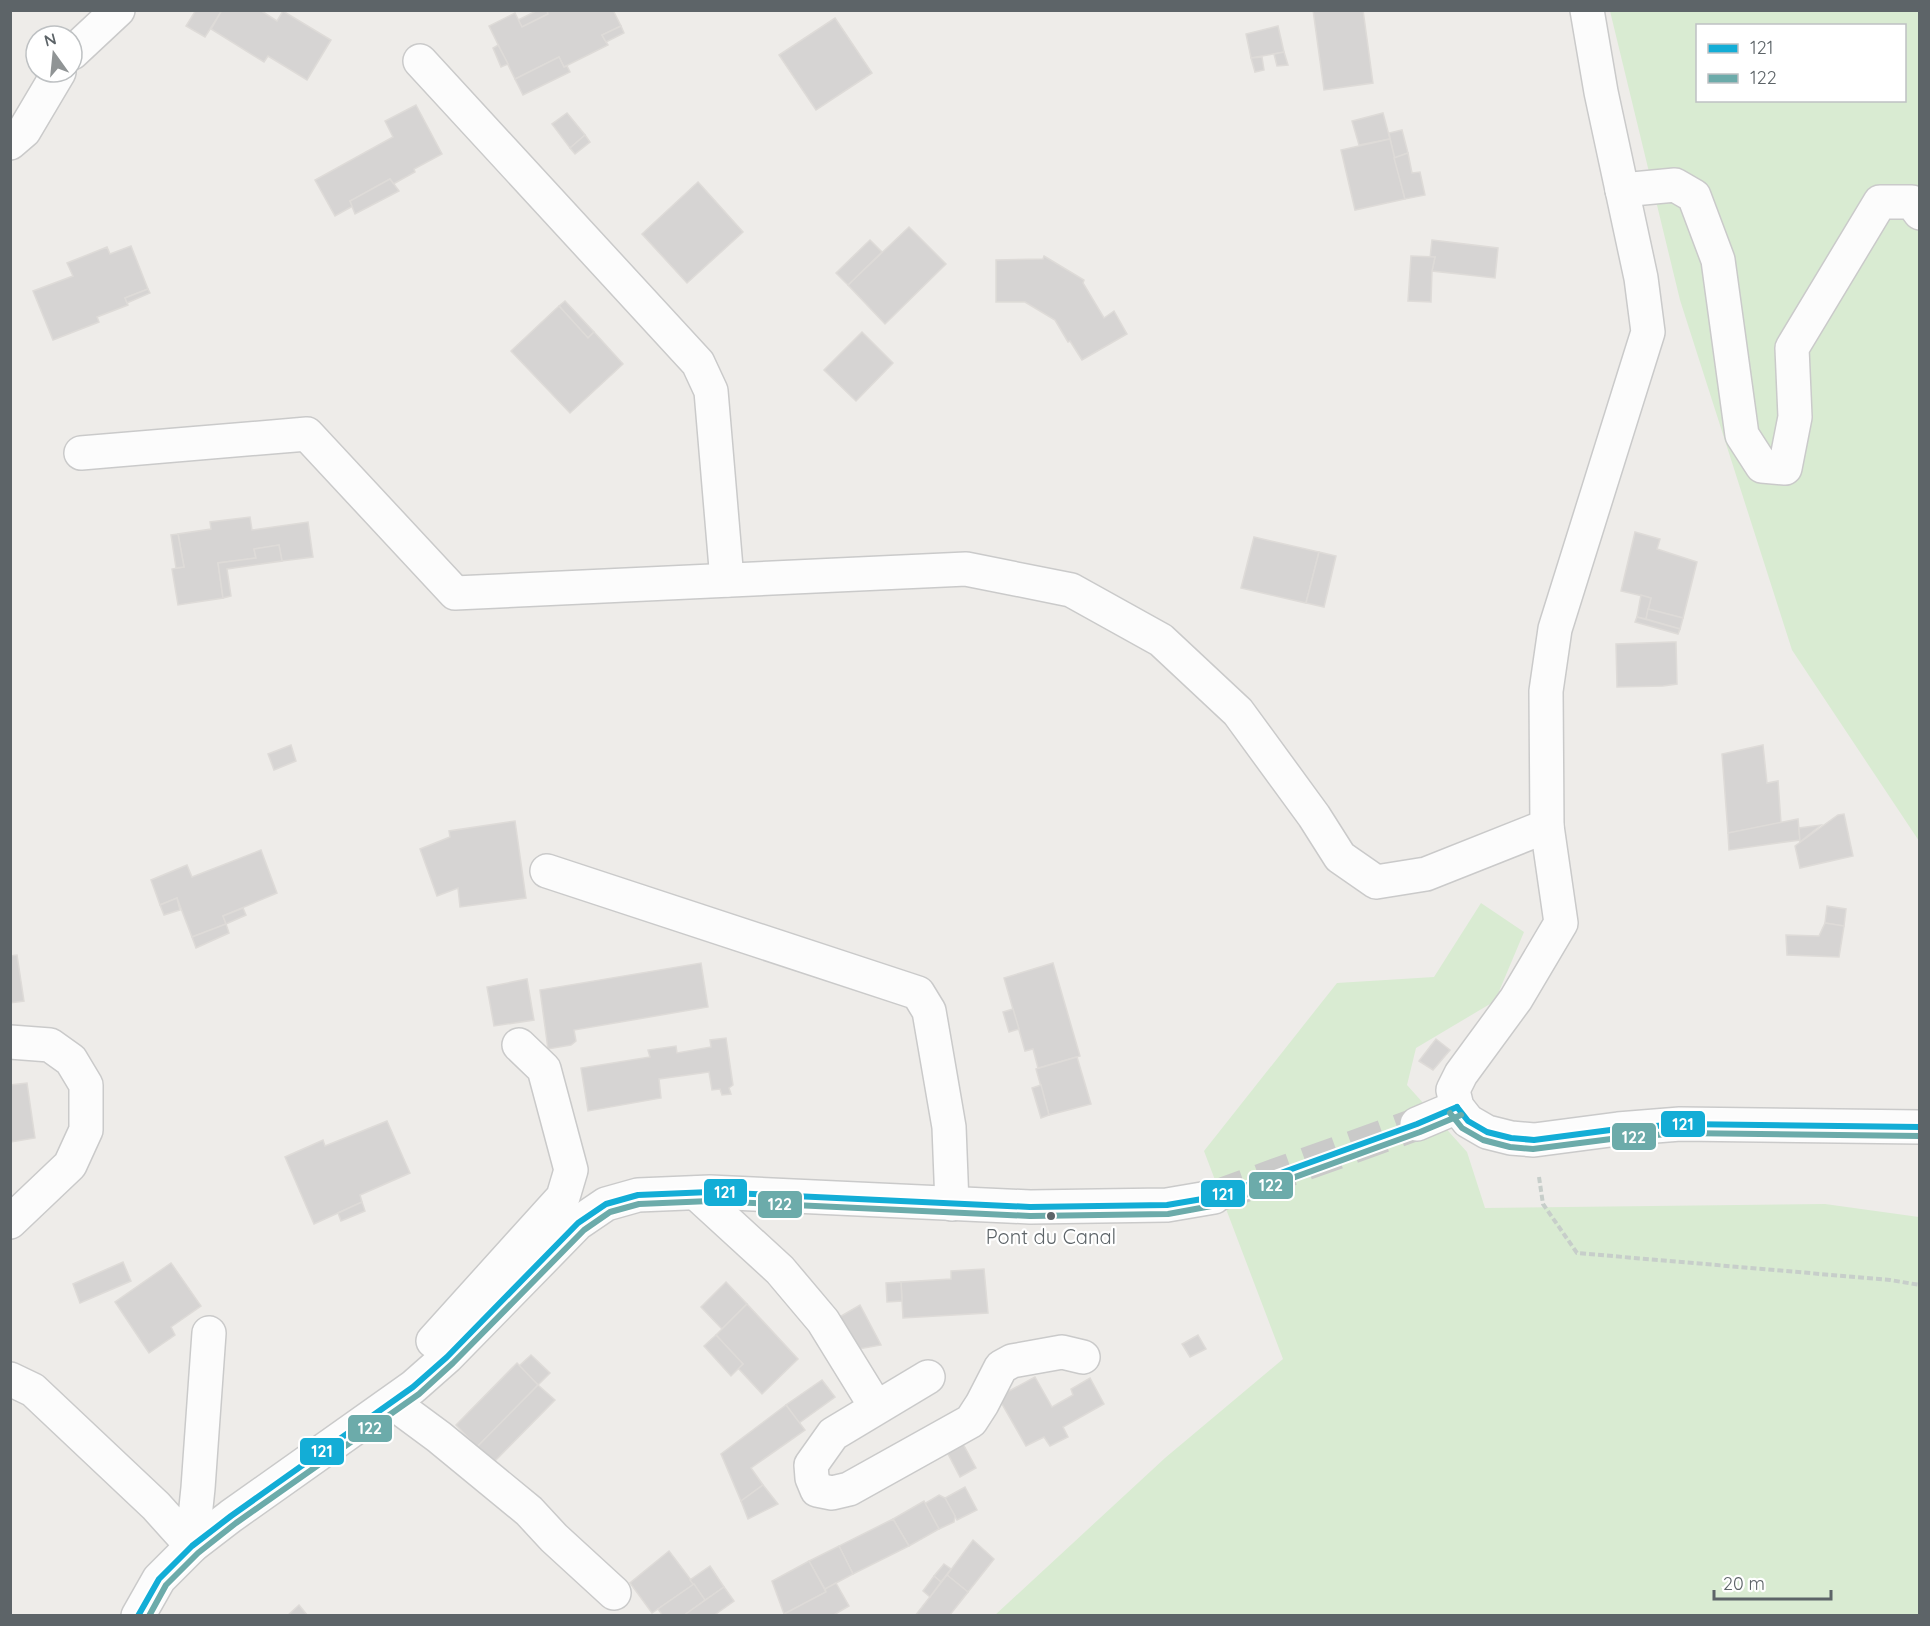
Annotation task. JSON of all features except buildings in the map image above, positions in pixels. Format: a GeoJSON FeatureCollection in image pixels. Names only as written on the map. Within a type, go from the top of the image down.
{"type":"FeatureCollection","features":[{"type":"Feature","properties":{"kind":"street"},"geometry":{"type":"LineString","coordinates":[[84,42],[118,10]]}},
{"type":"Feature","properties":{"kind":"street"},"geometry":{"type":"LineString","coordinates":[[1587,10],[1600,92],[1641,278],[1648,332],[1555,628],[1546,691],[1547,826],[1561,922],[1516,999],[1461,1074],[1454,1090],[1457,1107],[1468,1121],[1487,1132],[1511,1138],[1534,1140],[1680,1124],[1920,1127]]}},
{"type":"Feature","properties":{"kind":"street"},"geometry":{"type":"LineString","coordinates":[[420,61],[698,363],[711,391],[727,580]]}},
{"type":"Feature","properties":{"kind":"street"},"geometry":{"type":"LineString","coordinates":[[10,143],[24,131],[52,84]]}},
{"type":"Feature","properties":{"kind":"street"},"geometry":{"type":"LineString","coordinates":[[1622,190],[1675,185],[1694,196],[1718,260],[1742,435],[1762,466],[1785,468],[1795,417],[1792,348],[1880,202],[1912,202],[1920,213]]}},
{"type":"Feature","properties":{"kind":"street"},"geometry":{"type":"LineString","coordinates":[[81,453],[307,434],[455,594],[966,569],[1071,590],[1161,640],[1238,712],[1314,816],[1340,857],[1376,882],[1426,874],[1547,826]]}},
{"type":"Feature","properties":{"kind":"street"},"geometry":{"type":"LineString","coordinates":[[547,871],[918,993],[928,1011],[949,1127],[952,1204]]}},
{"type":"Feature","properties":{"kind":"street"},"geometry":{"type":"LineString","coordinates":[[10,1042],[50,1045],[71,1060],[86,1085],[86,1130],[70,1165],[10,1222]]}},
{"type":"Feature","properties":{"kind":"street"},"geometry":{"type":"LineString","coordinates":[[403,1395],[418,1357],[563,1197],[571,1170],[544,1069],[519,1045]]}},
{"type":"Feature","properties":{"kind":"street"},"geometry":{"type":"LineString","coordinates":[[1416,1124],[1457,1107]]}},
{"type":"Feature","properties":{"kind":"street"},"geometry":{"type":"LineString","coordinates":[[138,1616],[159,1579],[192,1546],[403,1395],[447,1357],[578,1223],[606,1204],[638,1195],[710,1192],[1030,1207],[1167,1205],[1214,1197]]}},
{"type":"Feature","properties":{"kind":"street"},"geometry":{"type":"LineString","coordinates":[[696,1193],[780,1270],[823,1321],[876,1407]]}},
{"type":"Feature","properties":{"kind":"street"},"geometry":{"type":"LineString","coordinates":[[192,1546],[209,1333]]}},
{"type":"Feature","properties":{"kind":"street"},"geometry":{"type":"LineString","coordinates":[[928,1377],[833,1434],[811,1465],[812,1478],[817,1490],[832,1493],[849,1489],[971,1420],[1001,1367],[1011,1361],[1062,1352],[1083,1357]]}},
{"type":"Feature","properties":{"kind":"street"},"geometry":{"type":"LineString","coordinates":[[10,1379],[33,1390],[156,1506],[192,1546]]}},
{"type":"Feature","properties":{"kind":"street"},"geometry":{"type":"LineString","coordinates":[[403,1395],[439,1437],[529,1511],[554,1538],[614,1593]]}},
{"type":"Feature","properties":{"kind":"path"},"geometry":{"type":"LineString","coordinates":[[1534,1140],[1543,1204],[1577,1253],[1890,1280],[1920,1285]]}},
{"type":"Feature","properties":{"kind":"green space"},"geometry":{"type":"Polygon","coordinates":[[[1610,11],[1919,11],[1919,841],[1792,650],[1680,300],[1610,11]]]}},
{"type":"Feature","properties":{"kind":"green space"},"geometry":{"type":"Polygon","coordinates":[[[1481,903],[1524,932],[1495,1001],[1416,1048],[1407,1085],[1467,1152],[1485,1208],[1825,1204],[1919,1217],[1919,1615],[994,1616],[1165,1458],[1283,1359],[1204,1151],[1337,983],[1434,977],[1481,903]]]}},
{"type":"Feature","properties":{"kind":"tunnel"},"geometry":{"type":"LineString","coordinates":[[1214,1197],[1417,1124]]}},
{"type":"Feature","properties":{"kind":"transit line","name":"121"},"geometry":{"type":"LineString","coordinates":[[1457,1107],[1468,1121],[1487,1132],[1511,1138],[1534,1140],[1680,1124],[1920,1127]]}},
{"type":"Feature","properties":{"kind":"transit line","name":"121"},"geometry":{"type":"LineString","coordinates":[[138,1616],[159,1579],[192,1546],[413,1387],[447,1357],[578,1223],[606,1204],[638,1195],[710,1192],[1030,1207],[1167,1205],[1214,1197],[1417,1124],[1457,1107]]}},
{"type":"Feature","properties":{"kind":"transit line","name":"122"},"geometry":{"type":"LineString","coordinates":[[1450,1113],[1462,1128],[1483,1140],[1510,1147],[1533,1149],[1680,1133],[1920,1136]]}},
{"type":"Feature","properties":{"kind":"transit line","name":"122"},"geometry":{"type":"LineString","coordinates":[[149,1616],[166,1585],[198,1553],[236,1523],[419,1394],[453,1363],[584,1230],[610,1212],[639,1204],[710,1201],[1030,1216],[1168,1214],[1217,1205],[1461,1115]]}},
{"type":"Feature","properties":{"kind":"place","name":"Pont du Canal"},"geometry":{"type":"Point","coordinates":[1051,1216]}}]}
